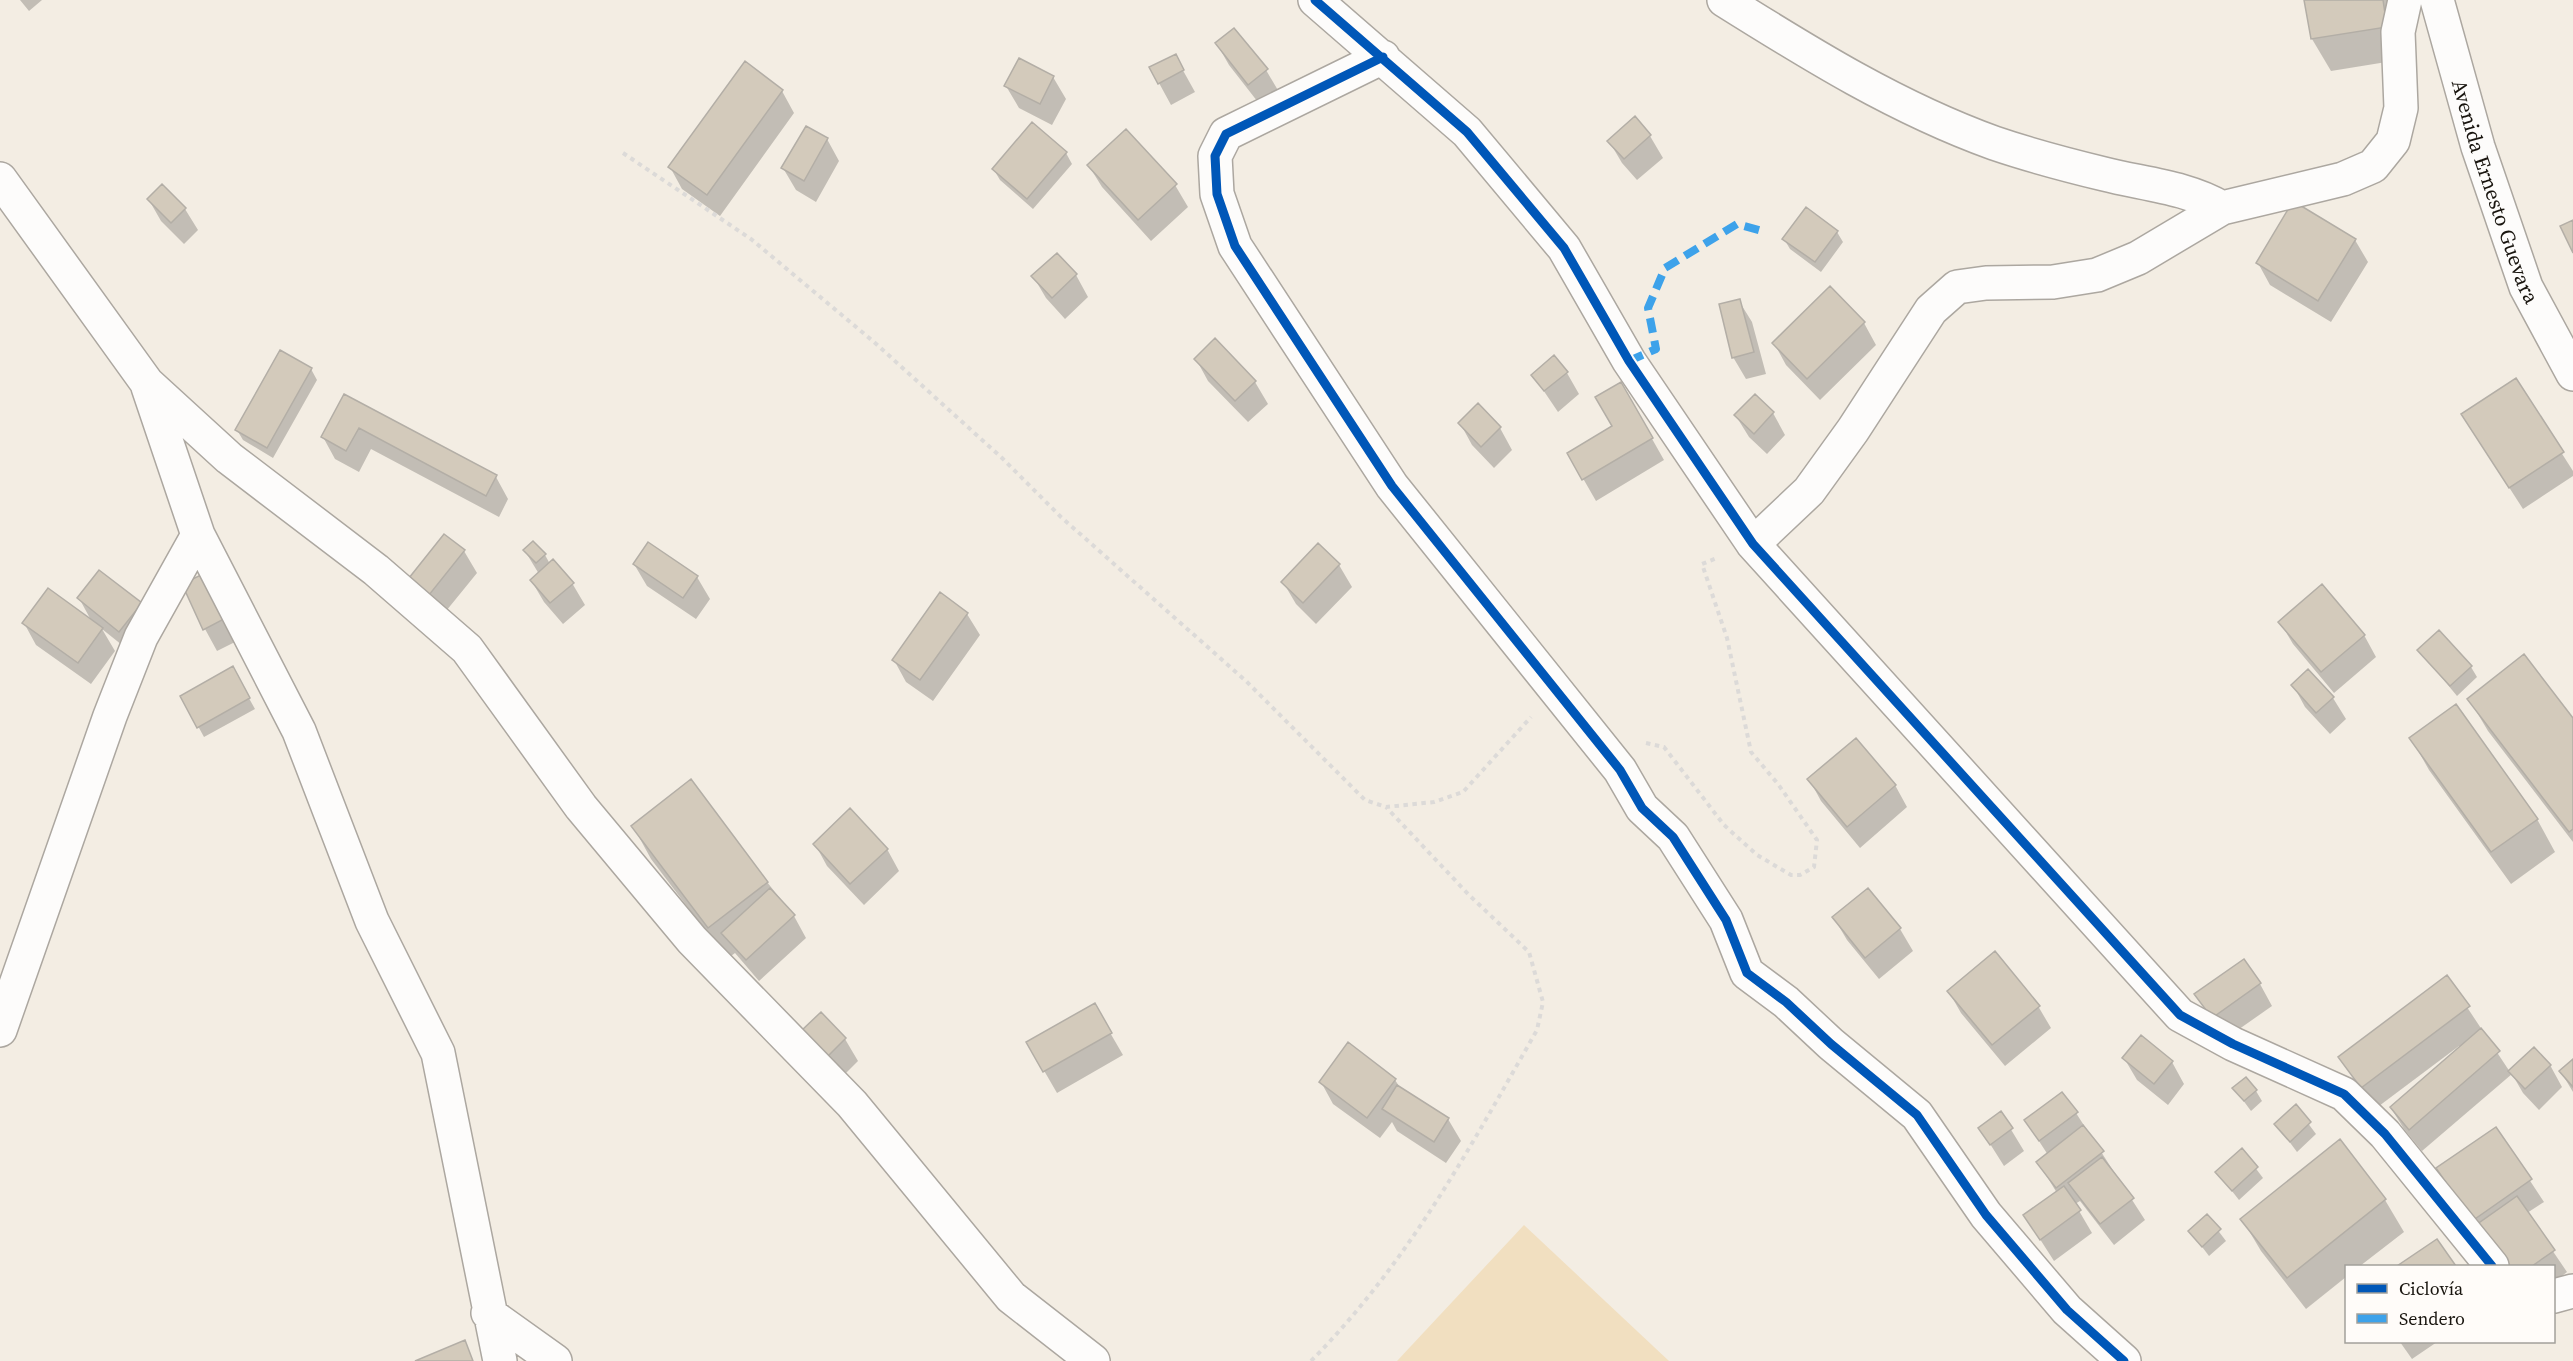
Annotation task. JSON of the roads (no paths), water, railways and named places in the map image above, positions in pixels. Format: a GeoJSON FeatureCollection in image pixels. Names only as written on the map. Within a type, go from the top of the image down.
{"type":"FeatureCollection","features":[{"type":"Feature","properties":{"kind":"street"},"geometry":{"type":"LineString","coordinates":[[1315,0],[1467,132],[1564,248],[1629,362],[1753,544],[2180,1015],[2233,1044],[2344,1094],[2385,1134],[2491,1265]]}},
{"type":"Feature","properties":{"kind":"street"},"geometry":{"type":"LineString","coordinates":[[1724,0],[1875,91],[1994,142],[2103,174],[2186,192],[2209,200],[2222,208]]}},
{"type":"Feature","properties":{"kind":"street"},"geometry":{"type":"LineString","coordinates":[[1753,544],[1809,490],[1853,430],[1930,310],[1957,287],[1986,283],[2053,282],[2097,274],[2138,258],[2222,208],[2343,179],[2373,166],[2393,141],[2401,108],[2398,32],[2405,0]]}},
{"type":"Feature","properties":{"kind":"street","name":"Avenida Ernesto Guevara"},"geometry":{"type":"LineString","coordinates":[[2437,0],[2478,147],[2526,287],[2573,374]]}},
{"type":"Feature","properties":{"kind":"street"},"geometry":{"type":"LineString","coordinates":[[1383,57],[1226,134],[1215,156],[1217,194],[1235,246],[1392,486],[1620,770],[1642,808],[1673,837],[1726,920],[1747,973],[1786,1002],[1831,1044],[1917,1115],[1986,1215],[2067,1310],[2124,1361]]}},
{"type":"Feature","properties":{"kind":"street"},"geometry":{"type":"LineString","coordinates":[[0,179],[147,383],[229,458],[376,570],[467,649],[581,807],[692,940],[852,1104],[1011,1297],[1093,1361]]}},
{"type":"Feature","properties":{"kind":"street"},"geometry":{"type":"LineString","coordinates":[[147,383],[198,535],[300,731],[372,921],[438,1053],[488,1313],[500,1361]]}},
{"type":"Feature","properties":{"kind":"street"},"geometry":{"type":"LineString","coordinates":[[0,1030],[114,706],[141,637],[198,535]]}},
{"type":"Feature","properties":{"kind":"street"},"geometry":{"type":"LineString","coordinates":[[2555,1295],[2573,1290]]}},
{"type":"Feature","properties":{"kind":"street"},"geometry":{"type":"LineString","coordinates":[[488,1313],[555,1361]]}}]}
